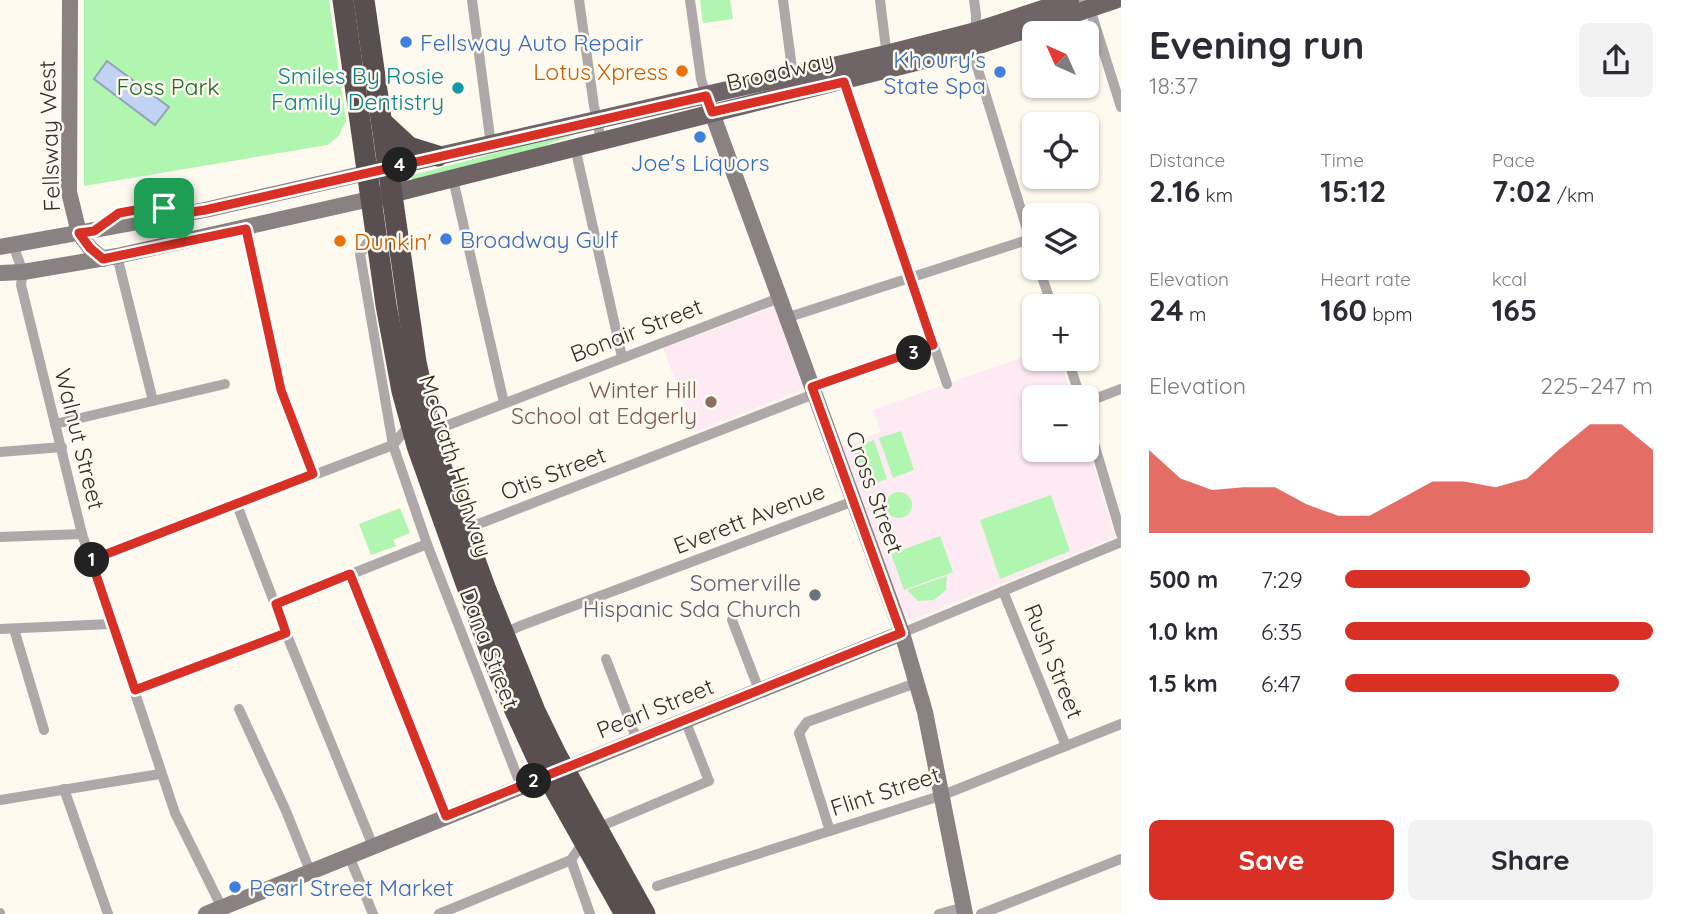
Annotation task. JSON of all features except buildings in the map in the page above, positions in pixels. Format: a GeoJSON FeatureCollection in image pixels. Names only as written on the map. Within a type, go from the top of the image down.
{"type":"FeatureCollection","features":[{"type":"Feature","properties":{"kind":"highway","name":"McGrath Highway"},"geometry":{"type":"LineString","coordinates":[[343,0],[390,332],[410,423],[428,481],[492,657],[520,722],[555,772],[590,835],[625,914]]}},
{"type":"Feature","properties":{"kind":"highway","name":"McGrath Highway"},"geometry":{"type":"LineString","coordinates":[[365,0],[416,362],[430,432],[463,530],[535,711],[555,772]]}},
{"type":"Feature","properties":{"kind":"highway"},"geometry":{"type":"LineString","coordinates":[[382,121],[409,147],[438,156]]}},
{"type":"Feature","properties":{"kind":"highway","name":"McGrath Highway"},"geometry":{"type":"LineString","coordinates":[[590,835],[645,914]]}},
{"type":"Feature","properties":{"kind":"main road","name":"Broadway"},"geometry":{"type":"LineString","coordinates":[[370,199],[601,140],[793,76],[887,62],[976,39],[1079,4],[1115,0]]}},
{"type":"Feature","properties":{"kind":"main road","name":"Broadway"},"geometry":{"type":"LineString","coordinates":[[366,173],[597,120],[844,82],[887,62]]}},
{"type":"Feature","properties":{"kind":"street","name":"Fellsway West"},"geometry":{"type":"LineString","coordinates":[[70,0],[69,192],[90,248],[110,257]]}},
{"type":"Feature","properties":{"kind":"street"},"geometry":{"type":"LineString","coordinates":[[472,0],[491,145]]}},
{"type":"Feature","properties":{"kind":"street"},"geometry":{"type":"LineString","coordinates":[[579,0],[601,140]]}},
{"type":"Feature","properties":{"kind":"street"},"geometry":{"type":"LineString","coordinates":[[690,0],[701,79],[709,104]]}},
{"type":"Feature","properties":{"kind":"street"},"geometry":{"type":"LineString","coordinates":[[783,0],[793,76]]}},
{"type":"Feature","properties":{"kind":"street"},"geometry":{"type":"LineString","coordinates":[[880,0],[887,62]]}},
{"type":"Feature","properties":{"kind":"street"},"geometry":{"type":"LineString","coordinates":[[974,0],[975,60],[1022,213]]}},
{"type":"Feature","properties":{"kind":"street"},"geometry":{"type":"LineString","coordinates":[[1079,4],[1121,107]]}},
{"type":"Feature","properties":{"kind":"street"},"geometry":{"type":"LineString","coordinates":[[844,82],[947,384]]}},
{"type":"Feature","properties":{"kind":"street","name":"Cross Street"},"geometry":{"type":"LineString","coordinates":[[709,104],[901,633],[943,796],[965,910]]}},
{"type":"Feature","properties":{"kind":"street"},"geometry":{"type":"LineString","coordinates":[[575,147],[622,357]]}},
{"type":"Feature","properties":{"kind":"street","name":"Broadway"},"geometry":{"type":"LineString","coordinates":[[6,246],[250,201],[366,173]]}},
{"type":"Feature","properties":{"kind":"street"},"geometry":{"type":"LineString","coordinates":[[453,179],[504,403]]}},
{"type":"Feature","properties":{"kind":"street","name":"Broadway"},"geometry":{"type":"LineString","coordinates":[[0,273],[23,272],[110,257],[246,229],[370,199]]}},
{"type":"Feature","properties":{"kind":"street"},"geometry":{"type":"LineString","coordinates":[[246,229],[281,390],[313,474]]}},
{"type":"Feature","properties":{"kind":"street","name":"Dana Street"},"geometry":{"type":"LineString","coordinates":[[375,231],[360,254],[393,444],[427,544],[521,786]]}},
{"type":"Feature","properties":{"kind":"street"},"geometry":{"type":"LineString","coordinates":[[786,318],[1022,242]]}},
{"type":"Feature","properties":{"kind":"street","name":"Walnut Street"},"geometry":{"type":"LineString","coordinates":[[6,246],[23,272],[21,285],[82,534],[135,690],[160,774],[218,912]]}},
{"type":"Feature","properties":{"kind":"street"},"geometry":{"type":"LineString","coordinates":[[110,257],[153,401]]}},
{"type":"Feature","properties":{"kind":"street","name":"Bonair Street"},"geometry":{"type":"LineString","coordinates":[[430,432],[779,298]]}},
{"type":"Feature","properties":{"kind":"street","name":"Otis Street"},"geometry":{"type":"LineString","coordinates":[[463,530],[933,345]]}},
{"type":"Feature","properties":{"kind":"street"},"geometry":{"type":"LineString","coordinates":[[55,424],[225,384]]}},
{"type":"Feature","properties":{"kind":"street"},"geometry":{"type":"LineString","coordinates":[[1099,397],[1121,388]]}},
{"type":"Feature","properties":{"kind":"street"},"geometry":{"type":"LineString","coordinates":[[91,560],[393,444],[410,423]]}},
{"type":"Feature","properties":{"kind":"street"},"geometry":{"type":"LineString","coordinates":[[0,452],[62,447]]}},
{"type":"Feature","properties":{"kind":"street"},"geometry":{"type":"LineString","coordinates":[[1099,460],[1121,534]]}},
{"type":"Feature","properties":{"kind":"street","name":"Everett Avenue"},"geometry":{"type":"LineString","coordinates":[[503,634],[853,501]]}},
{"type":"Feature","properties":{"kind":"street"},"geometry":{"type":"LineString","coordinates":[[237,505],[373,846]]}},
{"type":"Feature","properties":{"kind":"street"},"geometry":{"type":"LineString","coordinates":[[0,537],[82,534]]}},
{"type":"Feature","properties":{"kind":"street","name":"Pearl Street"},"geometry":{"type":"LineString","coordinates":[[218,912],[310,871],[1121,542]]}},
{"type":"Feature","properties":{"kind":"street"},"geometry":{"type":"LineString","coordinates":[[276,604],[427,544]]}},
{"type":"Feature","properties":{"kind":"street"},"geometry":{"type":"LineString","coordinates":[[350,574],[446,816]]}},
{"type":"Feature","properties":{"kind":"street","name":"Rush Street"},"geometry":{"type":"LineString","coordinates":[[1003,591],[1066,746]]}},
{"type":"Feature","properties":{"kind":"street"},"geometry":{"type":"LineString","coordinates":[[732,620],[759,690]]}},
{"type":"Feature","properties":{"kind":"street"},"geometry":{"type":"LineString","coordinates":[[0,629],[111,624]]}},
{"type":"Feature","properties":{"kind":"street"},"geometry":{"type":"LineString","coordinates":[[14,629],[44,730]]}},
{"type":"Feature","properties":{"kind":"street"},"geometry":{"type":"LineString","coordinates":[[135,690],[286,633]]}},
{"type":"Feature","properties":{"kind":"street"},"geometry":{"type":"LineString","coordinates":[[606,659],[636,740]]}},
{"type":"Feature","properties":{"kind":"street"},"geometry":{"type":"LineString","coordinates":[[830,831],[800,735],[802,728],[807,722],[916,683]]}},
{"type":"Feature","properties":{"kind":"street"},"geometry":{"type":"LineString","coordinates":[[239,709],[286,811],[310,871]]}},
{"type":"Feature","properties":{"kind":"street"},"geometry":{"type":"LineString","coordinates":[[439,914],[571,859],[590,835],[709,781],[685,720]]}},
{"type":"Feature","properties":{"kind":"street","name":"Flint Street"},"geometry":{"type":"LineString","coordinates":[[657,886],[943,796],[1121,724]]}},
{"type":"Feature","properties":{"kind":"street"},"geometry":{"type":"LineString","coordinates":[[0,800],[160,774]]}},
{"type":"Feature","properties":{"kind":"street"},"geometry":{"type":"LineString","coordinates":[[64,789],[108,914]]}},
{"type":"Feature","properties":{"kind":"street"},"geometry":{"type":"LineString","coordinates":[[349,856],[373,914]]}},
{"type":"Feature","properties":{"kind":"street"},"geometry":{"type":"LineString","coordinates":[[571,859],[590,914]]}},
{"type":"Feature","properties":{"kind":"street"},"geometry":{"type":"LineString","coordinates":[[981,914],[1121,859]]}},
{"type":"Feature","properties":{"kind":"street"},"geometry":{"type":"LineString","coordinates":[[939,914],[965,910]]}},
{"type":"Feature","properties":{"kind":"shaded area"},"geometry":{"type":"Polygon","coordinates":[[[774,307],[804,389],[695,432],[663,348],[774,307]]]}},
{"type":"Feature","properties":{"kind":"shaded area"},"geometry":{"type":"Polygon","coordinates":[[[1022,357],[1022,371],[1064,371],[1068,385],[1022,385],[1022,462],[1092,462],[1115,537],[910,621],[906,620],[842,446],[881,432],[873,410],[1022,357]]]}},
{"type":"Feature","properties":{"kind":"green space","name":"Foss Park"},"geometry":{"type":"Polygon","coordinates":[[[84,0],[329,0],[346,121],[338,137],[327,145],[84,186],[84,0]]]}},
{"type":"Feature","properties":{"kind":"green space"},"geometry":{"type":"Polygon","coordinates":[[[700,0],[730,0],[733,19],[703,23],[700,0]]]}},
{"type":"Feature","properties":{"kind":"green space"},"geometry":{"type":"Polygon","coordinates":[[[584,131],[532,150],[412,180],[412,175],[584,131]]]}},
{"type":"Feature","properties":{"kind":"green space"},"geometry":{"type":"Polygon","coordinates":[[[901,431],[914,470],[893,478],[879,438],[901,431]]]}},
{"type":"Feature","properties":{"kind":"green space"},"geometry":{"type":"Polygon","coordinates":[[[874,440],[887,479],[866,486],[853,448],[874,440]]]}},
{"type":"Feature","properties":{"kind":"green space"},"geometry":{"type":"Polygon","coordinates":[[[899,492],[908,496],[912,505],[908,514],[899,518],[890,514],[886,505],[890,496],[899,492]]]}},
{"type":"Feature","properties":{"kind":"green space"},"geometry":{"type":"Polygon","coordinates":[[[1051,495],[1070,551],[1000,579],[980,520],[1051,495]]]}},
{"type":"Feature","properties":{"kind":"green space"},"geometry":{"type":"Polygon","coordinates":[[[400,508],[410,533],[393,540],[396,546],[371,555],[359,524],[400,508]]]}},
{"type":"Feature","properties":{"kind":"green space"},"geometry":{"type":"Polygon","coordinates":[[[940,536],[953,572],[904,590],[891,554],[940,536]]]}},
{"type":"Feature","properties":{"kind":"green space"},"geometry":{"type":"Polygon","coordinates":[[[947,576],[946,590],[934,600],[918,601],[907,590],[947,576]]]}},
{"type":"Feature","properties":{"kind":"water"},"geometry":{"type":"Polygon","coordinates":[[[107,61],[169,107],[155,125],[94,79],[107,61]]]}},
{"type":"Feature","properties":{"kind":"place","name":"Fellsway Auto Repair"},"geometry":{"type":"Point","coordinates":[406,42]}},
{"type":"Feature","properties":{"kind":"place","name":"Lotus Xpress"},"geometry":{"type":"Point","coordinates":[682,71]}},
{"type":"Feature","properties":{"kind":"place","name":"Khoury's State Spa"},"geometry":{"type":"Point","coordinates":[1000,72]}},
{"type":"Feature","properties":{"kind":"place","name":"Smiles By Rosie Family Dentistry"},"geometry":{"type":"Point","coordinates":[458,88]}},
{"type":"Feature","properties":{"kind":"place","name":"Joe's Liquors"},"geometry":{"type":"Point","coordinates":[700,137]}},
{"type":"Feature","properties":{"kind":"place","name":"Broadway Gulf"},"geometry":{"type":"Point","coordinates":[446,239]}},
{"type":"Feature","properties":{"kind":"place","name":"Dunkin'"},"geometry":{"type":"Point","coordinates":[340,241]}},
{"type":"Feature","properties":{"kind":"place","name":"Winter Hill School at Edgerly"},"geometry":{"type":"Point","coordinates":[711,402]}},
{"type":"Feature","properties":{"kind":"place","name":"Somerville Hispanic Sda Church"},"geometry":{"type":"Point","coordinates":[815,595]}},
{"type":"Feature","properties":{"kind":"place","name":"Pearl Street Market"},"geometry":{"type":"Point","coordinates":[235,887]}},
{"type":"Feature","properties":{"kind":"route"},"geometry":{"type":"LineString","coordinates":[[844,82],[933,345],[812,387],[901,633],[446,816],[350,574],[276,604],[286,633],[135,690],[91,560],[313,474],[281,390],[246,229],[103,259],[79,233],[94,231],[119,213],[158,206],[164,208],[180,214],[205,210],[706,96],[712,112],[844,82]]}}]}
